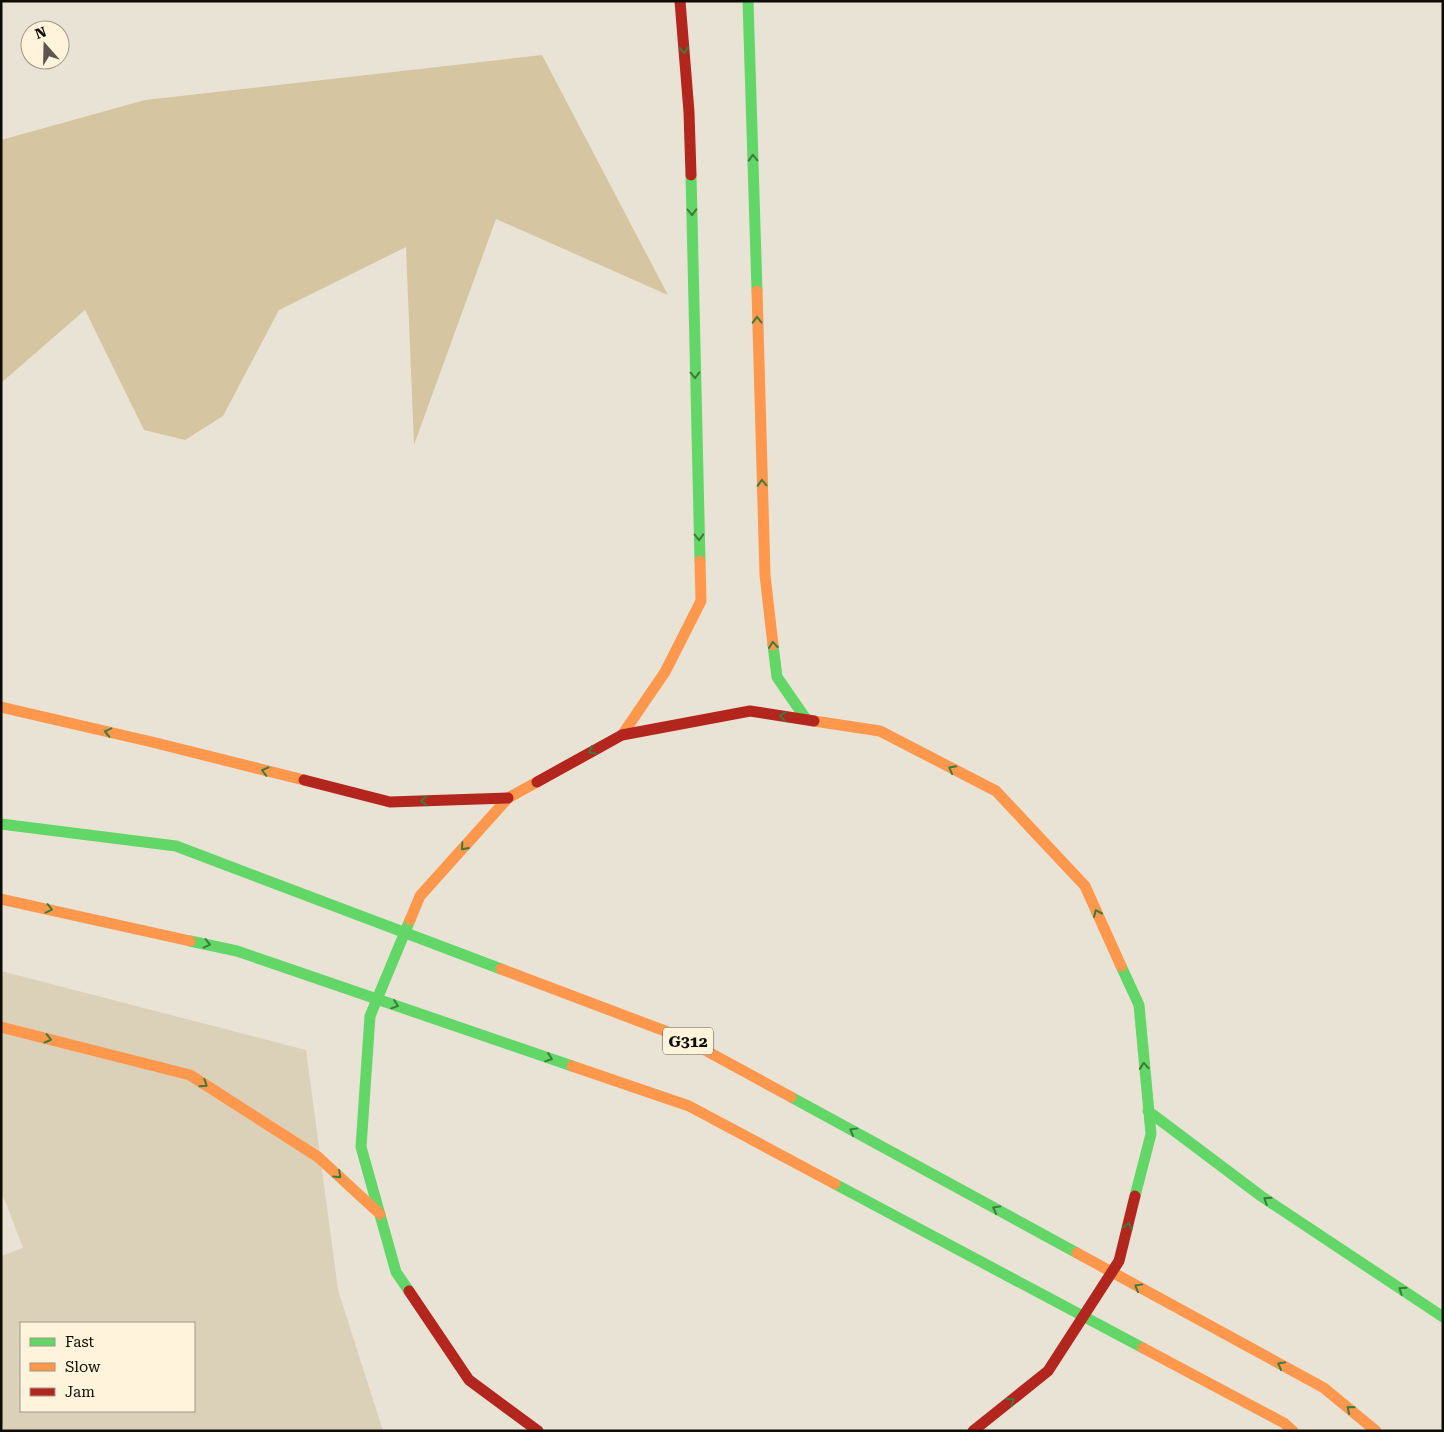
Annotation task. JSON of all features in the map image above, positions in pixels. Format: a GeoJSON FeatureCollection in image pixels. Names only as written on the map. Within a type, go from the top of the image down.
{"type":"FeatureCollection","features":[{"type":"Feature","properties":{"kind":"main road"},"geometry":{"type":"LineString","coordinates":[[622,735],[665,672],[701,601],[689,112],[680,1]]}},
{"type":"Feature","properties":{"kind":"main road"},"geometry":{"type":"LineString","coordinates":[[748,1],[765,575],[777,677],[806,720]]}},
{"type":"Feature","properties":{"kind":"main road"},"geometry":{"type":"LineString","coordinates":[[1,707],[152,742],[390,802],[508,798]]}},
{"type":"Feature","properties":{"kind":"main road"},"geometry":{"type":"LineString","coordinates":[[538,1431],[469,1380],[396,1272],[361,1147],[370,1016],[420,896],[508,798],[622,735],[750,711],[880,731],[996,791],[1085,886],[1139,1005],[1150,1134],[1119,1261],[1048,1371],[972,1431]]}},
{"type":"Feature","properties":{"kind":"main road","name":"G312"},"geometry":{"type":"LineString","coordinates":[[1,824],[176,846],[681,1037],[1324,1388],[1376,1431]]}},
{"type":"Feature","properties":{"kind":"main road"},"geometry":{"type":"LineString","coordinates":[[1,898],[237,951],[689,1106],[1284,1423],[1293,1431]]}},
{"type":"Feature","properties":{"kind":"main road"},"geometry":{"type":"LineString","coordinates":[[1,1027],[190,1075],[318,1157],[380,1214]]}},
{"type":"Feature","properties":{"kind":"main road"},"geometry":{"type":"LineString","coordinates":[[1148,1111],[1261,1196],[1443,1317]]}},
{"type":"Feature","properties":{"kind":"shaded area"},"geometry":{"type":"Polygon","coordinates":[[[542,55],[668,295],[496,219],[414,445],[406,247],[279,310],[223,416],[185,440],[144,430],[85,310],[1,383],[1,140],[145,100],[542,55]]]}},
{"type":"Feature","properties":{"kind":"shaded area"},"geometry":{"type":"Polygon","coordinates":[[[1,971],[306,1050],[338,1290],[383,1431],[1,1431],[1,1256],[23,1248],[4,1198],[1,1196],[1,971]]]}},
{"type":"Feature","properties":{"kind":"traffic: fast"},"geometry":{"type":"LineString","coordinates":[[748,1],[757,291]]}},
{"type":"Feature","properties":{"kind":"traffic: fast"},"geometry":{"type":"LineString","coordinates":[[691,175],[700,561]]}},
{"type":"Feature","properties":{"kind":"traffic: fast"},"geometry":{"type":"LineString","coordinates":[[773,645],[777,677],[806,719]]}},
{"type":"Feature","properties":{"kind":"traffic: fast"},"geometry":{"type":"LineString","coordinates":[[1,824],[176,846],[501,969]]}},
{"type":"Feature","properties":{"kind":"traffic: fast"},"geometry":{"type":"LineString","coordinates":[[409,1291],[396,1272],[361,1147],[370,1016],[410,920]]}},
{"type":"Feature","properties":{"kind":"traffic: fast"},"geometry":{"type":"LineString","coordinates":[[190,941],[237,951],[572,1066]]}},
{"type":"Feature","properties":{"kind":"traffic: fast"},"geometry":{"type":"LineString","coordinates":[[1121,966],[1139,1005],[1151,1134],[1135,1196]]}},
{"type":"Feature","properties":{"kind":"traffic: fast"},"geometry":{"type":"LineString","coordinates":[[791,1097],[1077,1253]]}},
{"type":"Feature","properties":{"kind":"traffic: fast"},"geometry":{"type":"LineString","coordinates":[[1148,1111],[1261,1196],[1443,1317]]}},
{"type":"Feature","properties":{"kind":"traffic: fast"},"geometry":{"type":"LineString","coordinates":[[835,1184],[1143,1348]]}},
{"type":"Feature","properties":{"kind":"traffic: slow"},"geometry":{"type":"LineString","coordinates":[[757,291],[765,575],[773,645]]}},
{"type":"Feature","properties":{"kind":"traffic: slow"},"geometry":{"type":"LineString","coordinates":[[622,735],[665,672],[701,601],[700,561]]}},
{"type":"Feature","properties":{"kind":"traffic: slow"},"geometry":{"type":"LineString","coordinates":[[1,707],[304,780]]}},
{"type":"Feature","properties":{"kind":"traffic: slow"},"geometry":{"type":"LineString","coordinates":[[814,721],[880,731],[996,791],[1085,886],[1121,966]]}},
{"type":"Feature","properties":{"kind":"traffic: slow"},"geometry":{"type":"LineString","coordinates":[[410,920],[420,896],[508,798],[537,782]]}},
{"type":"Feature","properties":{"kind":"traffic: slow"},"geometry":{"type":"LineString","coordinates":[[1,899],[190,941]]}},
{"type":"Feature","properties":{"kind":"traffic: slow"},"geometry":{"type":"LineString","coordinates":[[501,969],[681,1037],[791,1097]]}},
{"type":"Feature","properties":{"kind":"traffic: slow"},"geometry":{"type":"LineString","coordinates":[[1,1027],[190,1075],[318,1157],[380,1214]]}},
{"type":"Feature","properties":{"kind":"traffic: slow"},"geometry":{"type":"LineString","coordinates":[[572,1066],[689,1106],[835,1184]]}},
{"type":"Feature","properties":{"kind":"traffic: slow"},"geometry":{"type":"LineString","coordinates":[[1077,1253],[1324,1388],[1376,1431]]}},
{"type":"Feature","properties":{"kind":"traffic: slow"},"geometry":{"type":"LineString","coordinates":[[1143,1348],[1284,1423],[1293,1431]]}},
{"type":"Feature","properties":{"kind":"traffic: jam"},"geometry":{"type":"LineString","coordinates":[[680,1],[689,112],[691,175]]}},
{"type":"Feature","properties":{"kind":"traffic: jam"},"geometry":{"type":"LineString","coordinates":[[537,782],[622,735],[750,711],[814,721]]}},
{"type":"Feature","properties":{"kind":"traffic: jam"},"geometry":{"type":"LineString","coordinates":[[304,780],[390,802],[508,798]]}},
{"type":"Feature","properties":{"kind":"traffic: jam"},"geometry":{"type":"LineString","coordinates":[[973,1431],[1048,1371],[1119,1261],[1135,1196]]}},
{"type":"Feature","properties":{"kind":"traffic: jam"},"geometry":{"type":"LineString","coordinates":[[409,1291],[469,1380],[538,1431]]}}]}
